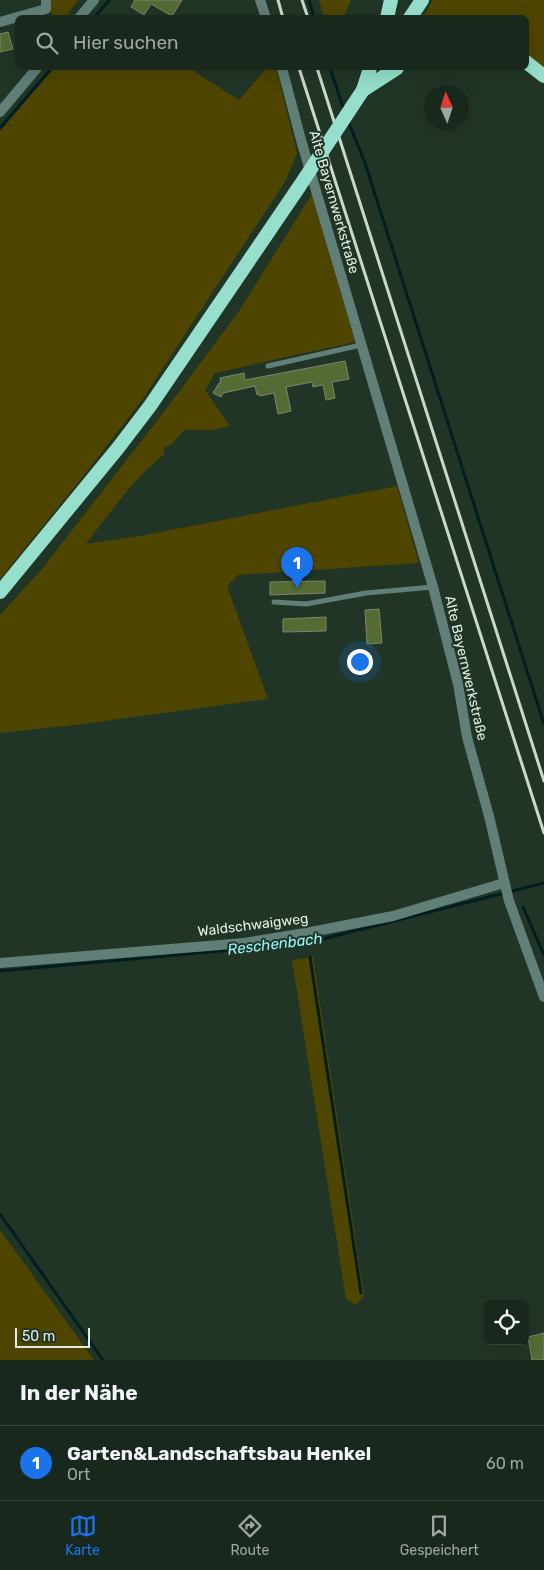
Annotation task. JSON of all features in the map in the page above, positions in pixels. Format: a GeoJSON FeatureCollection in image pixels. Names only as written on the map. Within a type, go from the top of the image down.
{"type":"FeatureCollection","features":[{"type":"Feature","properties":{"kind":"highway"},"geometry":{"type":"LineString","coordinates":[[388,15],[391,0]]}},
{"type":"Feature","properties":{"kind":"highway"},"geometry":{"type":"LineString","coordinates":[[412,15],[422,0]]}},
{"type":"Feature","properties":{"kind":"highway"},"geometry":{"type":"LineString","coordinates":[[529,64],[544,76]]}},
{"type":"Feature","properties":{"kind":"highway"},"geometry":{"type":"LineString","coordinates":[[363,90],[369,70]]}},
{"type":"Feature","properties":{"kind":"highway"},"geometry":{"type":"LineString","coordinates":[[0,592],[102,468],[150,406],[299,187],[376,70]]}},
{"type":"Feature","properties":{"kind":"highway"},"geometry":{"type":"LineString","coordinates":[[363,90],[394,70]]}},
{"type":"Feature","properties":{"kind":"street"},"geometry":{"type":"LineString","coordinates":[[82,15],[94,0]]}},
{"type":"Feature","properties":{"kind":"street"},"geometry":{"type":"LineString","coordinates":[[260,0],[265,15]]}},
{"type":"Feature","properties":{"kind":"street"},"geometry":{"type":"LineString","coordinates":[[19,15],[46,5]]}},
{"type":"Feature","properties":{"kind":"street"},"geometry":{"type":"LineString","coordinates":[[0,22],[15,16]]}},
{"type":"Feature","properties":{"kind":"street"},"geometry":{"type":"LineString","coordinates":[[0,112],[35,70]]}},
{"type":"Feature","properties":{"kind":"street","name":"Alte Bayernwerkstraße"},"geometry":{"type":"LineString","coordinates":[[283,70],[301,140],[432,587],[458,684],[467,737],[490,816],[508,900],[544,997]]}},
{"type":"Feature","properties":{"kind":"street","name":"Waldschwaigweg"},"geometry":{"type":"LineString","coordinates":[[0,962],[244,943],[394,916],[505,886]]}},
{"type":"Feature","properties":{"kind":"lane"},"geometry":{"type":"LineString","coordinates":[[268,366],[362,344]]}},
{"type":"Feature","properties":{"kind":"lane"},"geometry":{"type":"LineString","coordinates":[[274,602],[306,604],[366,593],[432,587]]}},
{"type":"Feature","properties":{"kind":"shaded area"},"geometry":{"type":"Polygon","coordinates":[[[48,0],[78,0],[67,15],[52,15],[48,0]]]}},
{"type":"Feature","properties":{"kind":"shaded area"},"geometry":{"type":"Polygon","coordinates":[[[319,0],[351,0],[345,15],[323,15],[319,0]]]}},
{"type":"Feature","properties":{"kind":"shaded area"},"geometry":{"type":"Polygon","coordinates":[[[433,0],[544,0],[544,69],[529,58],[529,15],[424,15],[433,0]]]}},
{"type":"Feature","properties":{"kind":"shaded area"},"geometry":{"type":"Polygon","coordinates":[[[51,70],[192,70],[239,100],[265,70],[276,70],[297,153],[286,180],[142,400],[0,579],[0,131],[51,70]]]}},
{"type":"Feature","properties":{"kind":"shaded area"},"geometry":{"type":"Polygon","coordinates":[[[312,194],[355,342],[215,373],[205,390],[230,426],[213,430],[184,430],[172,444],[164,448],[164,454],[132,485],[86,544],[140,536],[397,486],[419,563],[238,575],[227,586],[268,699],[75,725],[0,733],[0,615],[42,569],[167,408],[239,311],[312,194]]]}},
{"type":"Feature","properties":{"kind":"shaded area"},"geometry":{"type":"Polygon","coordinates":[[[313,957],[364,1296],[356,1305],[346,1299],[292,960],[313,957]]]}},
{"type":"Feature","properties":{"kind":"shaded area"},"geometry":{"type":"Polygon","coordinates":[[[0,1230],[94,1360],[0,1360],[0,1230]]]}},
{"type":"Feature","properties":{"kind":"building"},"geometry":{"type":"Polygon","coordinates":[[[135,0],[182,0],[173,15],[151,4],[144,15],[131,7],[135,0]]]}},
{"type":"Feature","properties":{"kind":"building"},"geometry":{"type":"Polygon","coordinates":[[[8,32],[13,49],[0,52],[0,34],[8,32]]]}},
{"type":"Feature","properties":{"kind":"building"},"geometry":{"type":"Polygon","coordinates":[[[345,361],[349,379],[332,382],[335,398],[326,400],[323,385],[313,387],[312,382],[286,387],[291,411],[278,414],[274,393],[257,395],[255,386],[223,393],[221,397],[213,393],[219,383],[221,383],[220,378],[244,373],[245,380],[345,361]]]}},
{"type":"Feature","properties":{"kind":"building"},"geometry":{"type":"Polygon","coordinates":[[[325,581],[325,593],[270,595],[270,582],[325,581]]]}},
{"type":"Feature","properties":{"kind":"building"},"geometry":{"type":"Polygon","coordinates":[[[379,609],[382,643],[367,644],[365,610],[379,609]]]}},
{"type":"Feature","properties":{"kind":"building"},"geometry":{"type":"Polygon","coordinates":[[[326,617],[326,631],[283,632],[283,619],[326,617]]]}},
{"type":"Feature","properties":{"kind":"building"},"geometry":{"type":"Polygon","coordinates":[[[544,1333],[544,1360],[532,1360],[529,1337],[544,1333]]]}},
{"type":"Feature","properties":{"kind":"waterway"},"geometry":{"type":"LineString","coordinates":[[96,15],[109,0]]}},
{"type":"Feature","properties":{"kind":"waterway"},"geometry":{"type":"LineString","coordinates":[[309,0],[313,15]]}},
{"type":"Feature","properties":{"kind":"waterway"},"geometry":{"type":"LineString","coordinates":[[0,128],[50,70]]}},
{"type":"Feature","properties":{"kind":"waterway"},"geometry":{"type":"LineString","coordinates":[[331,70],[344,110]]}},
{"type":"Feature","properties":{"kind":"waterway"},"geometry":{"type":"LineString","coordinates":[[348,121],[365,163],[544,724]]}},
{"type":"Feature","properties":{"kind":"waterway","name":"Reschenbach"},"geometry":{"type":"LineString","coordinates":[[0,971],[307,943],[544,883]]}},
{"type":"Feature","properties":{"kind":"waterway"},"geometry":{"type":"LineString","coordinates":[[523,907],[544,955]]}},
{"type":"Feature","properties":{"kind":"waterway"},"geometry":{"type":"LineString","coordinates":[[310,957],[361,1293]]}},
{"type":"Feature","properties":{"kind":"waterway","name":"Reschenbach"},"geometry":{"type":"LineString","coordinates":[[0,1214],[103,1360]]}},
{"type":"Feature","properties":{"kind":"railway"},"geometry":{"type":"LineString","coordinates":[[278,0],[282,15]]}},
{"type":"Feature","properties":{"kind":"railway"},"geometry":{"type":"LineString","coordinates":[[302,0],[307,15]]}},
{"type":"Feature","properties":{"kind":"railway"},"geometry":{"type":"LineString","coordinates":[[300,70],[544,833]]}},
{"type":"Feature","properties":{"kind":"railway"},"geometry":{"type":"LineString","coordinates":[[318,70],[544,781]]}},
{"type":"Feature","properties":{"kind":"place","name":"Garten&Landschaftsbau Henkel"},"geometry":{"type":"Point","coordinates":[297,588]}}]}
